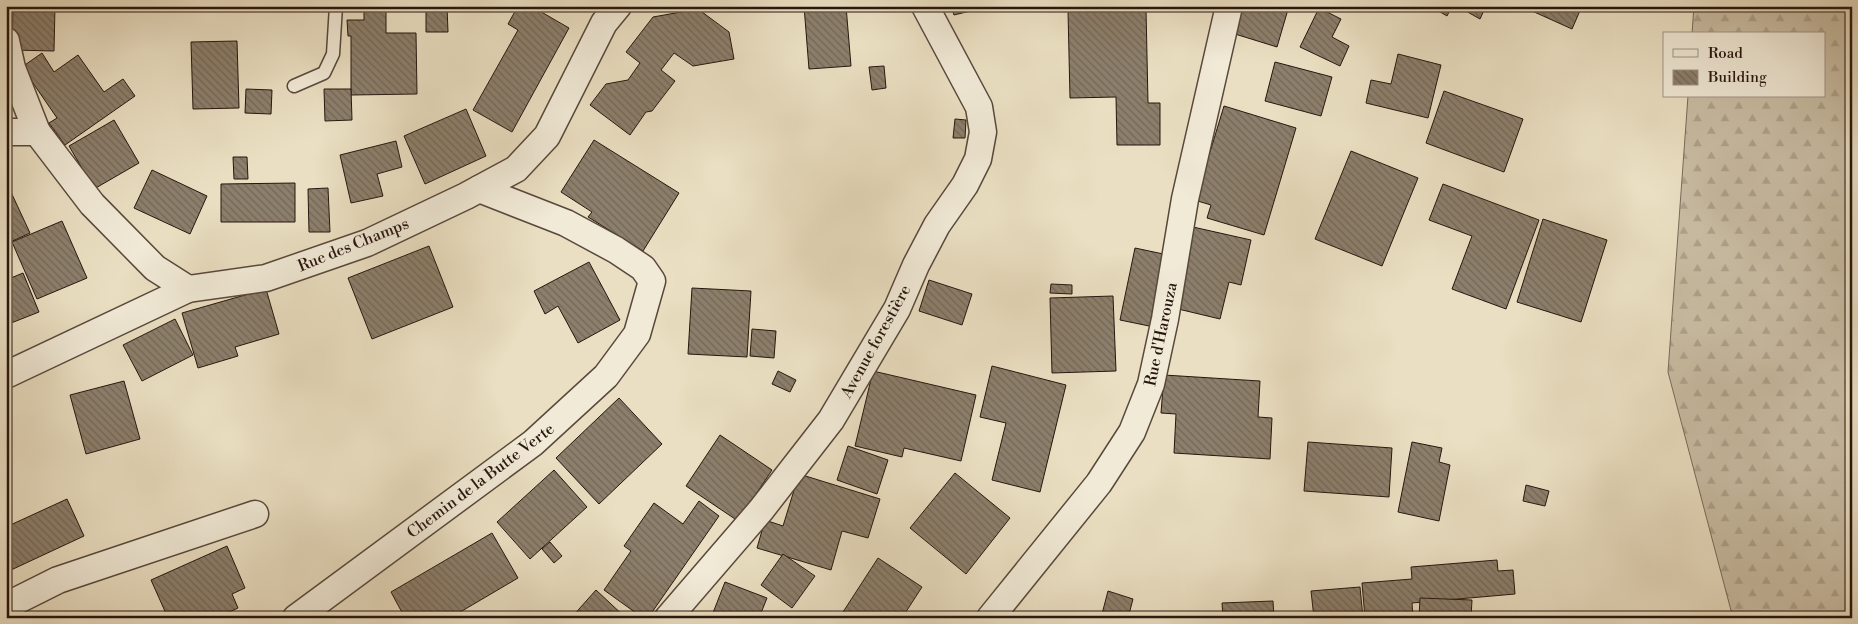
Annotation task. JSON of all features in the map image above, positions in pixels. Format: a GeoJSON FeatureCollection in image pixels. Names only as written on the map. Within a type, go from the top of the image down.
{"type":"FeatureCollection","features":[{"type":"Feature","properties":{"kind":"street","name":"Rue des Champs"},"geometry":{"type":"LineString","coordinates":[[6,375],[188,289],[266,278],[367,243],[516,169],[547,136],[604,24],[618,6]]}},
{"type":"Feature","properties":{"kind":"street","name":"Avenue forestière"},"geometry":{"type":"LineString","coordinates":[[668,618],[762,510],[831,420],[897,309],[916,265],[937,225],[965,185],[978,159],[983,132],[979,107],[925,6]]}},
{"type":"Feature","properties":{"kind":"street","name":"Rue d'Harouza"},"geometry":{"type":"LineString","coordinates":[[990,618],[1098,483],[1132,432],[1151,384],[1165,319],[1185,199],[1229,6]]}},
{"type":"Feature","properties":{"kind":"street"},"geometry":{"type":"LineString","coordinates":[[6,41],[12,68],[38,132],[92,204],[155,268],[188,289]]}},
{"type":"Feature","properties":{"kind":"street"},"geometry":{"type":"LineString","coordinates":[[6,132],[38,132]]}},
{"type":"Feature","properties":{"kind":"street","name":"Chemin de la Butte Verte"},"geometry":{"type":"LineString","coordinates":[[296,618],[533,443],[606,376],[636,334],[652,281],[643,268],[616,250],[566,223],[479,189]]}},
{"type":"Feature","properties":{"kind":"street"},"geometry":{"type":"LineString","coordinates":[[6,606],[58,580],[255,514]]}},
{"type":"Feature","properties":{"kind":"lane"},"geometry":{"type":"LineString","coordinates":[[294,86],[324,73],[333,54],[336,6]]}},
{"type":"Feature","properties":{"kind":"green space"},"geometry":{"type":"Polygon","coordinates":[[[1694,6],[1852,6],[1852,618],[1733,618],[1668,372],[1688,98],[1826,98],[1826,32],[1692,32],[1694,6]]]}},
{"type":"Feature","properties":{"kind":"building"},"geometry":{"type":"Polygon","coordinates":[[[13,6],[55,6],[54,51],[12,50],[13,6]]]}},
{"type":"Feature","properties":{"kind":"building"},"geometry":{"type":"Polygon","coordinates":[[[364,6],[386,6],[386,33],[416,33],[417,94],[351,95],[351,36],[348,36],[347,20],[364,20],[364,6]]]}},
{"type":"Feature","properties":{"kind":"building"},"geometry":{"type":"Polygon","coordinates":[[[426,6],[447,6],[448,32],[426,32],[426,6]]]}},
{"type":"Feature","properties":{"kind":"building"},"geometry":{"type":"Polygon","coordinates":[[[518,6],[531,6],[569,28],[512,132],[473,110],[518,30],[508,24],[518,6]]]}},
{"type":"Feature","properties":{"kind":"building"},"geometry":{"type":"Polygon","coordinates":[[[804,6],[846,6],[851,66],[809,69],[804,6]]]}},
{"type":"Feature","properties":{"kind":"building"},"geometry":{"type":"Polygon","coordinates":[[[951,6],[991,6],[954,15],[951,6]]]}},
{"type":"Feature","properties":{"kind":"building"},"geometry":{"type":"Polygon","coordinates":[[[1243,6],[1289,6],[1277,47],[1235,34],[1243,6]]]}},
{"type":"Feature","properties":{"kind":"building"},"geometry":{"type":"Polygon","coordinates":[[[1430,6],[1452,6],[1447,16],[1430,6]]]}},
{"type":"Feature","properties":{"kind":"building"},"geometry":{"type":"Polygon","coordinates":[[[1457,6],[1486,6],[1480,19],[1457,6]]]}},
{"type":"Feature","properties":{"kind":"building"},"geometry":{"type":"Polygon","coordinates":[[[1521,6],[1582,6],[1572,29],[1521,6]]]}},
{"type":"Feature","properties":{"kind":"building"},"geometry":{"type":"Polygon","coordinates":[[[1319,8],[1341,19],[1332,37],[1349,46],[1340,66],[1300,47],[1319,8]]]}},
{"type":"Feature","properties":{"kind":"building"},"geometry":{"type":"Polygon","coordinates":[[[698,9],[729,32],[734,59],[693,66],[674,53],[661,70],[675,81],[652,111],[646,112],[630,135],[590,105],[606,84],[628,80],[640,63],[626,52],[653,17],[698,9]]]}},
{"type":"Feature","properties":{"kind":"building"},"geometry":{"type":"Polygon","coordinates":[[[1146,9],[1148,103],[1160,103],[1160,145],[1117,145],[1116,97],[1070,98],[1068,11],[1146,9]]]}},
{"type":"Feature","properties":{"kind":"building"},"geometry":{"type":"Polygon","coordinates":[[[237,41],[239,108],[193,109],[191,42],[237,41]]]}},
{"type":"Feature","properties":{"kind":"building"},"geometry":{"type":"Polygon","coordinates":[[[42,53],[54,72],[78,55],[104,92],[123,79],[135,96],[65,145],[49,123],[57,118],[22,67],[42,53]]]}},
{"type":"Feature","properties":{"kind":"building"},"geometry":{"type":"Polygon","coordinates":[[[1398,54],[1441,65],[1428,118],[1366,103],[1371,80],[1391,84],[1398,54]]]}},
{"type":"Feature","properties":{"kind":"building"},"geometry":{"type":"Polygon","coordinates":[[[1275,62],[1332,77],[1321,116],[1265,101],[1275,62]]]}},
{"type":"Feature","properties":{"kind":"building"},"geometry":{"type":"Polygon","coordinates":[[[884,66],[886,88],[872,90],[869,67],[884,66]]]}},
{"type":"Feature","properties":{"kind":"building"},"geometry":{"type":"Polygon","coordinates":[[[246,89],[272,90],[271,114],[245,113],[246,89]]]}},
{"type":"Feature","properties":{"kind":"building"},"geometry":{"type":"Polygon","coordinates":[[[324,89],[351,89],[352,120],[325,121],[324,89]]]}},
{"type":"Feature","properties":{"kind":"building"},"geometry":{"type":"Polygon","coordinates":[[[1444,91],[1523,119],[1504,172],[1426,143],[1444,91]]]}},
{"type":"Feature","properties":{"kind":"building"},"geometry":{"type":"Polygon","coordinates":[[[1224,106],[1296,128],[1264,235],[1207,218],[1211,205],[1191,199],[1205,151],[1210,152],[1224,106]]]}},
{"type":"Feature","properties":{"kind":"building"},"geometry":{"type":"Polygon","coordinates":[[[466,109],[486,156],[425,184],[404,136],[466,109]]]}},
{"type":"Feature","properties":{"kind":"building"},"geometry":{"type":"Polygon","coordinates":[[[955,119],[966,120],[965,138],[953,138],[955,119]]]}},
{"type":"Feature","properties":{"kind":"building"},"geometry":{"type":"Polygon","coordinates":[[[114,120],[139,163],[94,189],[69,146],[114,120]]]}},
{"type":"Feature","properties":{"kind":"building"},"geometry":{"type":"Polygon","coordinates":[[[594,140],[679,193],[643,251],[588,217],[592,212],[561,192],[594,140]]]}},
{"type":"Feature","properties":{"kind":"building"},"geometry":{"type":"Polygon","coordinates":[[[396,141],[402,167],[377,174],[383,196],[351,203],[340,155],[396,141]]]}},
{"type":"Feature","properties":{"kind":"building"},"geometry":{"type":"Polygon","coordinates":[[[1351,151],[1418,178],[1382,266],[1315,239],[1351,151]]]}},
{"type":"Feature","properties":{"kind":"building"},"geometry":{"type":"Polygon","coordinates":[[[233,157],[247,157],[248,179],[234,179],[233,157]]]}},
{"type":"Feature","properties":{"kind":"building"},"geometry":{"type":"Polygon","coordinates":[[[152,170],[207,196],[190,234],[134,208],[152,170]]]}},
{"type":"Feature","properties":{"kind":"building"},"geometry":{"type":"Polygon","coordinates":[[[295,183],[295,222],[221,222],[221,184],[295,183]]]}},
{"type":"Feature","properties":{"kind":"building"},"geometry":{"type":"Polygon","coordinates":[[[1443,184],[1539,220],[1506,309],[1452,289],[1472,236],[1429,220],[1443,184]]]}},
{"type":"Feature","properties":{"kind":"building"},"geometry":{"type":"Polygon","coordinates":[[[328,188],[330,232],[309,232],[308,189],[328,188]]]}},
{"type":"Feature","properties":{"kind":"building"},"geometry":{"type":"Polygon","coordinates":[[[10,190],[30,233],[6,244],[6,192],[10,190]]]}},
{"type":"Feature","properties":{"kind":"building"},"geometry":{"type":"Polygon","coordinates":[[[1543,219],[1607,240],[1581,322],[1517,302],[1543,219]]]}},
{"type":"Feature","properties":{"kind":"building"},"geometry":{"type":"Polygon","coordinates":[[[62,221],[87,278],[37,299],[12,242],[62,221]]]}},
{"type":"Feature","properties":{"kind":"building"},"geometry":{"type":"Polygon","coordinates":[[[1193,227],[1251,240],[1241,285],[1229,282],[1220,319],[1174,308],[1193,227]]]}},
{"type":"Feature","properties":{"kind":"building"},"geometry":{"type":"Polygon","coordinates":[[[429,246],[453,307],[372,339],[348,278],[429,246]]]}},
{"type":"Feature","properties":{"kind":"building"},"geometry":{"type":"Polygon","coordinates":[[[1135,248],[1168,255],[1154,327],[1120,320],[1135,248]]]}},
{"type":"Feature","properties":{"kind":"building"},"geometry":{"type":"Polygon","coordinates":[[[589,262],[620,320],[578,343],[558,306],[545,314],[534,291],[589,262]]]}},
{"type":"Feature","properties":{"kind":"building"},"geometry":{"type":"Polygon","coordinates":[[[23,273],[39,312],[6,325],[6,280],[23,273]]]}},
{"type":"Feature","properties":{"kind":"building"},"geometry":{"type":"Polygon","coordinates":[[[929,280],[972,294],[962,325],[919,311],[929,280]]]}},
{"type":"Feature","properties":{"kind":"building"},"geometry":{"type":"Polygon","coordinates":[[[1051,284],[1072,285],[1072,294],[1050,293],[1051,284]]]}},
{"type":"Feature","properties":{"kind":"building"},"geometry":{"type":"Polygon","coordinates":[[[692,288],[751,291],[747,357],[688,354],[692,288]]]}},
{"type":"Feature","properties":{"kind":"building"},"geometry":{"type":"Polygon","coordinates":[[[266,289],[279,334],[235,347],[238,356],[198,368],[182,313],[266,289]]]}},
{"type":"Feature","properties":{"kind":"building"},"geometry":{"type":"Polygon","coordinates":[[[1113,296],[1116,371],[1052,373],[1050,298],[1113,296]]]}},
{"type":"Feature","properties":{"kind":"building"},"geometry":{"type":"Polygon","coordinates":[[[175,319],[193,355],[142,381],[123,345],[175,319]]]}},
{"type":"Feature","properties":{"kind":"building"},"geometry":{"type":"Polygon","coordinates":[[[752,329],[776,331],[774,358],[750,356],[752,329]]]}},
{"type":"Feature","properties":{"kind":"building"},"geometry":{"type":"Polygon","coordinates":[[[992,366],[1066,385],[1040,492],[992,480],[1006,423],[980,417],[992,366]]]}},
{"type":"Feature","properties":{"kind":"building"},"geometry":{"type":"Polygon","coordinates":[[[778,371],[796,380],[790,392],[772,384],[778,371]]]}},
{"type":"Feature","properties":{"kind":"building"},"geometry":{"type":"Polygon","coordinates":[[[873,371],[976,395],[961,461],[904,448],[902,457],[855,446],[873,371]]]}},
{"type":"Feature","properties":{"kind":"building"},"geometry":{"type":"Polygon","coordinates":[[[1164,375],[1260,381],[1258,417],[1272,418],[1270,459],[1174,453],[1176,414],[1161,413],[1164,375]]]}},
{"type":"Feature","properties":{"kind":"building"},"geometry":{"type":"Polygon","coordinates":[[[124,381],[140,439],[86,454],[70,395],[124,381]]]}},
{"type":"Feature","properties":{"kind":"building"},"geometry":{"type":"Polygon","coordinates":[[[619,398],[662,444],[599,504],[556,458],[619,398]]]}},
{"type":"Feature","properties":{"kind":"building"},"geometry":{"type":"Polygon","coordinates":[[[720,435],[772,470],[738,521],[686,486],[720,435]]]}},
{"type":"Feature","properties":{"kind":"building"},"geometry":{"type":"Polygon","coordinates":[[[1308,442],[1392,448],[1389,497],[1304,491],[1308,442]]]}},
{"type":"Feature","properties":{"kind":"building"},"geometry":{"type":"Polygon","coordinates":[[[1412,442],[1442,448],[1439,462],[1450,465],[1439,521],[1398,512],[1412,442]]]}},
{"type":"Feature","properties":{"kind":"building"},"geometry":{"type":"Polygon","coordinates":[[[848,446],[888,460],[877,494],[837,480],[848,446]]]}},
{"type":"Feature","properties":{"kind":"building"},"geometry":{"type":"Polygon","coordinates":[[[554,470],[587,507],[530,559],[497,522],[554,470]]]}},
{"type":"Feature","properties":{"kind":"building"},"geometry":{"type":"Polygon","coordinates":[[[955,473],[1010,518],[966,574],[910,528],[955,473]]]}},
{"type":"Feature","properties":{"kind":"building"},"geometry":{"type":"Polygon","coordinates":[[[799,474],[880,499],[868,538],[842,531],[831,570],[757,548],[765,520],[783,526],[799,474]]]}},
{"type":"Feature","properties":{"kind":"building"},"geometry":{"type":"Polygon","coordinates":[[[1526,485],[1549,491],[1545,506],[1523,501],[1526,485]]]}},
{"type":"Feature","properties":{"kind":"building"},"geometry":{"type":"Polygon","coordinates":[[[67,499],[84,536],[11,570],[6,560],[6,527],[67,499]]]}},
{"type":"Feature","properties":{"kind":"building"},"geometry":{"type":"Polygon","coordinates":[[[699,501],[719,516],[648,618],[643,618],[604,590],[631,551],[624,546],[654,503],[683,524],[699,501]]]}},
{"type":"Feature","properties":{"kind":"building"},"geometry":{"type":"Polygon","coordinates":[[[492,533],[518,578],[450,618],[405,618],[391,592],[492,533]]]}},
{"type":"Feature","properties":{"kind":"building"},"geometry":{"type":"Polygon","coordinates":[[[550,542],[562,556],[554,563],[542,549],[550,542]]]}},
{"type":"Feature","properties":{"kind":"building"},"geometry":{"type":"Polygon","coordinates":[[[227,546],[245,588],[232,594],[238,608],[216,618],[168,618],[151,580],[227,546]]]}},
{"type":"Feature","properties":{"kind":"building"},"geometry":{"type":"Polygon","coordinates":[[[783,554],[815,576],[792,608],[761,585],[783,554]]]}},
{"type":"Feature","properties":{"kind":"building"},"geometry":{"type":"Polygon","coordinates":[[[878,558],[922,587],[902,618],[852,618],[843,612],[878,558]]]}},
{"type":"Feature","properties":{"kind":"building"},"geometry":{"type":"Polygon","coordinates":[[[1497,560],[1498,571],[1513,570],[1515,594],[1412,603],[1413,618],[1365,618],[1362,583],[1412,579],[1411,567],[1497,560]]]}},
{"type":"Feature","properties":{"kind":"building"},"geometry":{"type":"Polygon","coordinates":[[[725,582],[767,598],[759,618],[711,618],[725,582]]]}},
{"type":"Feature","properties":{"kind":"building"},"geometry":{"type":"Polygon","coordinates":[[[1360,587],[1363,618],[1314,618],[1311,591],[1360,587]]]}},
{"type":"Feature","properties":{"kind":"building"},"geometry":{"type":"Polygon","coordinates":[[[596,590],[626,618],[571,618],[596,590]]]}},
{"type":"Feature","properties":{"kind":"building"},"geometry":{"type":"Polygon","coordinates":[[[1108,591],[1133,599],[1128,618],[1116,618],[1102,614],[1108,591]]]}},
{"type":"Feature","properties":{"kind":"building"},"geometry":{"type":"Polygon","coordinates":[[[1420,598],[1472,600],[1471,618],[1419,618],[1420,598]]]}},
{"type":"Feature","properties":{"kind":"building"},"geometry":{"type":"Polygon","coordinates":[[[1273,601],[1274,618],[1223,618],[1222,603],[1273,601]]]}}]}
